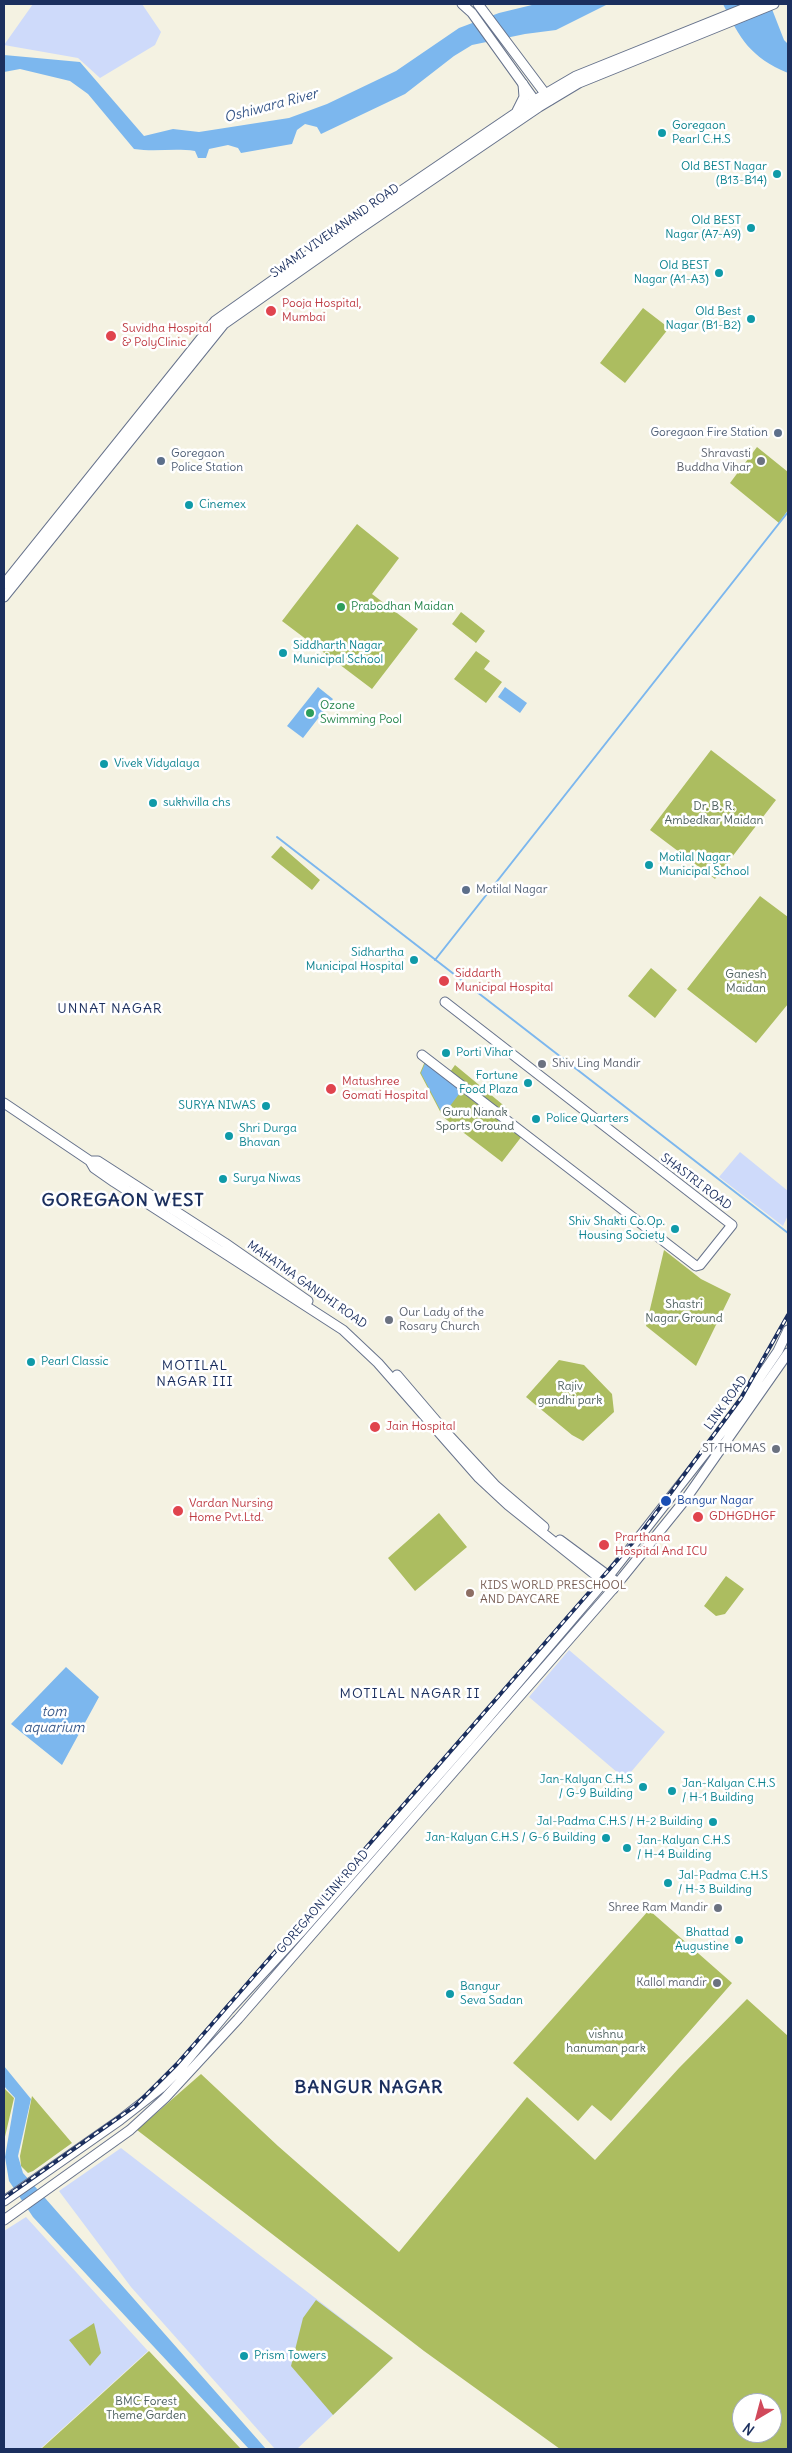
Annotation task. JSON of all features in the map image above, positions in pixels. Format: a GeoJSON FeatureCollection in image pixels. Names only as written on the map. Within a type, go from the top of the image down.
{"type":"FeatureCollection","features":[{"type":"Feature","properties":{"kind":"main road"},"geometry":{"type":"LineString","coordinates":[[462,4],[472,14],[537,104]]}},
{"type":"Feature","properties":{"kind":"main road"},"geometry":{"type":"LineString","coordinates":[[478,4],[548,97]]}},
{"type":"Feature","properties":{"kind":"main road","name":"SWAMI VIVEKANAND ROAD"},"geometry":{"type":"LineString","coordinates":[[725,20],[755,4]]}},
{"type":"Feature","properties":{"kind":"main road","name":"SWAMI VIVEKANAND ROAD"},"geometry":{"type":"LineString","coordinates":[[4,584],[212,324],[242,307],[548,97],[676,40],[725,20],[774,4]]}},
{"type":"Feature","properties":{"kind":"main road"},"geometry":{"type":"LineString","coordinates":[[516,113],[524,97],[523,84]]}},
{"type":"Feature","properties":{"kind":"main road","name":"SWAMI VIVEKANAND ROAD"},"geometry":{"type":"LineString","coordinates":[[4,597],[218,330],[242,307],[516,113],[537,104]]}},
{"type":"Feature","properties":{"kind":"main road","name":"SHASTRI ROAD"},"geometry":{"type":"LineString","coordinates":[[423,1056],[696,1266],[700,1265],[732,1225],[447,1004]]}},
{"type":"Feature","properties":{"kind":"main road","name":"MAHATMA GANDHI ROAD"},"geometry":{"type":"LineString","coordinates":[[4,1103],[90,1160],[94,1168],[114,1182],[343,1330],[378,1363],[479,1478],[515,1510],[615,1586]]}},
{"type":"Feature","properties":{"kind":"main road","name":"LINK ROAD"},"geometry":{"type":"LineString","coordinates":[[7,2198],[120,2120],[179,2070],[229,2010],[300,1933],[470,1739],[607,1579],[728,1424],[778,1351],[788,1330]]}},
{"type":"Feature","properties":{"kind":"main road","name":"LINK ROAD"},"geometry":{"type":"LineString","coordinates":[[615,1586],[685,1500],[788,1353]]}},
{"type":"Feature","properties":{"kind":"main road","name":"GOREGAON LINK ROAD"},"geometry":{"type":"LineString","coordinates":[[4,2220],[130,2130],[165,2098],[238,2019],[615,1586]]}},
{"type":"Feature","properties":{"kind":"shaded area"},"geometry":{"type":"Polygon","coordinates":[[[33,4],[142,4],[161,32],[155,45],[100,78],[78,58],[4,45],[33,4]]]}},
{"type":"Feature","properties":{"kind":"shaded area"},"geometry":{"type":"Polygon","coordinates":[[[740,1152],[788,1191],[788,1215],[783,1226],[719,1177],[740,1152]]]}},
{"type":"Feature","properties":{"kind":"shaded area"},"geometry":{"type":"Polygon","coordinates":[[[569,1650],[665,1732],[625,1779],[529,1697],[569,1650]]]}},
{"type":"Feature","properties":{"kind":"shaded area"},"geometry":{"type":"Polygon","coordinates":[[[121,2148],[393,2358],[297,2449],[275,2449],[131,2287],[59,2191],[121,2148]]]}},
{"type":"Feature","properties":{"kind":"shaded area"},"geometry":{"type":"Polygon","coordinates":[[[26,2217],[148,2351],[40,2449],[4,2449],[4,2231],[26,2217]]]}},
{"type":"Feature","properties":{"kind":"green space"},"geometry":{"type":"Polygon","coordinates":[[[643,308],[669,328],[625,383],[600,363],[643,308]]]}},
{"type":"Feature","properties":{"kind":"green space"},"geometry":{"type":"Polygon","coordinates":[[[757,447],[788,472],[788,510],[779,523],[730,483],[757,447]]]}},
{"type":"Feature","properties":{"kind":"green space","name":"Prabodhan Maidan"},"geometry":{"type":"Polygon","coordinates":[[[357,524],[399,558],[372,594],[418,629],[372,689],[282,621],[357,524]]]}},
{"type":"Feature","properties":{"kind":"green space"},"geometry":{"type":"Polygon","coordinates":[[[461,612],[485,631],[476,643],[452,624],[461,612]]]}},
{"type":"Feature","properties":{"kind":"green space"},"geometry":{"type":"Polygon","coordinates":[[[476,651],[490,661],[484,669],[502,682],[486,703],[454,679],[476,651]]]}},
{"type":"Feature","properties":{"kind":"green space","name":"Dr. B. R. Ambedkar Maidan"},"geometry":{"type":"Polygon","coordinates":[[[711,750],[776,800],[715,879],[650,830],[711,750]]]}},
{"type":"Feature","properties":{"kind":"green space"},"geometry":{"type":"Polygon","coordinates":[[[281,846],[320,880],[312,890],[271,857],[281,846]]]}},
{"type":"Feature","properties":{"kind":"green space","name":"Ganesh Maidan"},"geometry":{"type":"Polygon","coordinates":[[[760,896],[788,917],[788,1004],[756,1043],[687,989],[760,896]]]}},
{"type":"Feature","properties":{"kind":"green space"},"geometry":{"type":"Polygon","coordinates":[[[651,968],[677,990],[655,1018],[628,996],[651,968]]]}},
{"type":"Feature","properties":{"kind":"green space","name":"Guru Nanak Sports Ground"},"geometry":{"type":"Polygon","coordinates":[[[426,1059],[522,1136],[502,1162],[443,1117],[420,1073],[426,1059]]]}},
{"type":"Feature","properties":{"kind":"green space"},"geometry":{"type":"Polygon","coordinates":[[[455,1065],[508,1109],[504,1115],[450,1072],[455,1065]]]}},
{"type":"Feature","properties":{"kind":"green space","name":"Shastri Nagar Ground"},"geometry":{"type":"Polygon","coordinates":[[[664,1250],[701,1279],[731,1294],[696,1366],[646,1326],[664,1250]]]}},
{"type":"Feature","properties":{"kind":"green space","name":"Rajiv gandhi park"},"geometry":{"type":"Polygon","coordinates":[[[559,1360],[584,1365],[612,1394],[614,1412],[583,1441],[572,1435],[526,1397],[559,1360]]]}},
{"type":"Feature","properties":{"kind":"green space"},"geometry":{"type":"Polygon","coordinates":[[[439,1513],[467,1547],[415,1591],[388,1558],[439,1513]]]}},
{"type":"Feature","properties":{"kind":"green space"},"geometry":{"type":"Polygon","coordinates":[[[726,1576],[744,1589],[725,1614],[716,1616],[704,1606],[726,1576]]]}},
{"type":"Feature","properties":{"kind":"green space","name":"vishnu hanuman park"},"geometry":{"type":"Polygon","coordinates":[[[649,1910],[732,1983],[611,2121],[592,2105],[578,2121],[513,2063],[649,1910]]]}},
{"type":"Feature","properties":{"kind":"green space"},"geometry":{"type":"Polygon","coordinates":[[[747,1999],[788,2036],[788,2449],[560,2449],[424,2351],[137,2130],[201,2074],[278,2146],[399,2252],[527,2097],[595,2160],[679,2068],[747,1999]]]}},
{"type":"Feature","properties":{"kind":"green space"},"geometry":{"type":"Polygon","coordinates":[[[4,2088],[14,2098],[4,2141],[4,2088]]]}},
{"type":"Feature","properties":{"kind":"green space"},"geometry":{"type":"Polygon","coordinates":[[[32,2096],[72,2143],[28,2173],[21,2166],[20,2156],[32,2096]]]}},
{"type":"Feature","properties":{"kind":"green space"},"geometry":{"type":"Polygon","coordinates":[[[316,2300],[393,2358],[333,2415],[291,2366],[303,2318],[316,2300]]]}},
{"type":"Feature","properties":{"kind":"green space"},"geometry":{"type":"Polygon","coordinates":[[[94,2323],[101,2353],[90,2366],[69,2340],[94,2323]]]}},
{"type":"Feature","properties":{"kind":"green space","name":"BMC Forest Theme Garden"},"geometry":{"type":"Polygon","coordinates":[[[149,2351],[241,2449],[41,2449],[149,2351]]]}},
{"type":"Feature","properties":{"kind":"water"},"geometry":{"type":"Polygon","coordinates":[[[536,4],[608,4],[556,30],[525,34],[472,45],[454,56],[405,94],[321,134],[317,127],[305,124],[297,130],[292,144],[241,153],[238,148],[228,145],[209,149],[206,158],[198,158],[195,151],[134,149],[88,94],[70,81],[20,69],[4,72],[4,55],[80,62],[144,136],[173,129],[199,132],[289,118],[327,104],[396,71],[459,28],[499,13],[536,4]]]}},
{"type":"Feature","properties":{"kind":"water"},"geometry":{"type":"Polygon","coordinates":[[[723,4],[770,4],[784,40],[788,44],[788,73],[764,60],[748,46],[723,4]]]}},
{"type":"Feature","properties":{"kind":"water","name":"Ozone Swimming Pool"},"geometry":{"type":"Polygon","coordinates":[[[318,687],[333,699],[303,738],[287,726],[318,687]]]}},
{"type":"Feature","properties":{"kind":"water"},"geometry":{"type":"Polygon","coordinates":[[[505,687],[527,703],[520,713],[498,697],[505,687]]]}},
{"type":"Feature","properties":{"kind":"water"},"geometry":{"type":"Polygon","coordinates":[[[426,1061],[463,1089],[443,1115],[421,1073],[426,1061]]]}},
{"type":"Feature","properties":{"kind":"water","name":"tom aquarium"},"geometry":{"type":"Polygon","coordinates":[[[66,1667],[99,1697],[62,1765],[11,1724],[66,1667]]]}},
{"type":"Feature","properties":{"kind":"water"},"geometry":{"type":"Polygon","coordinates":[[[4,2066],[31,2099],[18,2156],[23,2173],[266,2449],[249,2449],[33,2217],[9,2181],[5,2157],[15,2098],[4,2086],[4,2066]]]}},
{"type":"Feature","properties":{"kind":"waterway"},"geometry":{"type":"LineString","coordinates":[[435,960],[788,512]]}},
{"type":"Feature","properties":{"kind":"waterway"},"geometry":{"type":"LineString","coordinates":[[277,837],[788,1233]]}},
{"type":"Feature","properties":{"kind":"railway"},"geometry":{"type":"LineString","coordinates":[[4,2198],[135,2106],[177,2064],[641,1533],[741,1398],[788,1315]]}},
{"type":"Feature","properties":{"kind":"place","name":"Goregaon Pearl C.H.S"},"geometry":{"type":"Point","coordinates":[662,133]}},
{"type":"Feature","properties":{"kind":"place","name":"Old BEST Nagar (B13-B14)"},"geometry":{"type":"Point","coordinates":[777,174]}},
{"type":"Feature","properties":{"kind":"place","name":"Old BEST Nagar (A7-A9)"},"geometry":{"type":"Point","coordinates":[751,228]}},
{"type":"Feature","properties":{"kind":"place","name":"Old BEST Nagar (A1-A3)"},"geometry":{"type":"Point","coordinates":[719,273]}},
{"type":"Feature","properties":{"kind":"place","name":"Pooja Hospital, Mumbai"},"geometry":{"type":"Point","coordinates":[271,311]}},
{"type":"Feature","properties":{"kind":"place","name":"Old Best Nagar (B1-B2)"},"geometry":{"type":"Point","coordinates":[751,319]}},
{"type":"Feature","properties":{"kind":"place","name":"Suvidha Hospital & PolyClinic"},"geometry":{"type":"Point","coordinates":[111,336]}},
{"type":"Feature","properties":{"kind":"place","name":"Goregaon Fire Station"},"geometry":{"type":"Point","coordinates":[778,433]}},
{"type":"Feature","properties":{"kind":"place","name":"Goregaon Police Station"},"geometry":{"type":"Point","coordinates":[161,461]}},
{"type":"Feature","properties":{"kind":"place","name":"Shravasti Buddha Vihar"},"geometry":{"type":"Point","coordinates":[761,461]}},
{"type":"Feature","properties":{"kind":"place","name":"Cinemex"},"geometry":{"type":"Point","coordinates":[189,505]}},
{"type":"Feature","properties":{"kind":"place","name":"Prabodhan Maidan"},"geometry":{"type":"Point","coordinates":[341,607]}},
{"type":"Feature","properties":{"kind":"place","name":"Siddharth Nagar Municipal School"},"geometry":{"type":"Point","coordinates":[283,653]}},
{"type":"Feature","properties":{"kind":"place","name":"Ozone Swimming Pool"},"geometry":{"type":"Point","coordinates":[310,713]}},
{"type":"Feature","properties":{"kind":"place","name":"Vivek Vidyalaya"},"geometry":{"type":"Point","coordinates":[104,764]}},
{"type":"Feature","properties":{"kind":"place","name":"sukhvilla chs"},"geometry":{"type":"Point","coordinates":[153,803]}},
{"type":"Feature","properties":{"kind":"place","name":"Motilal Nagar Municipal School"},"geometry":{"type":"Point","coordinates":[649,865]}},
{"type":"Feature","properties":{"kind":"place","name":"Motilal Nagar"},"geometry":{"type":"Point","coordinates":[466,890]}},
{"type":"Feature","properties":{"kind":"place","name":"Sidhartha Municipal Hospital"},"geometry":{"type":"Point","coordinates":[414,960]}},
{"type":"Feature","properties":{"kind":"place","name":"Siddarth Municipal Hospital"},"geometry":{"type":"Point","coordinates":[444,981]}},
{"type":"Feature","properties":{"kind":"place","name":"Porti Vihar"},"geometry":{"type":"Point","coordinates":[446,1053]}},
{"type":"Feature","properties":{"kind":"place","name":"Shiv Ling Mandir"},"geometry":{"type":"Point","coordinates":[542,1064]}},
{"type":"Feature","properties":{"kind":"place","name":"Fortune Food Plaza"},"geometry":{"type":"Point","coordinates":[528,1083]}},
{"type":"Feature","properties":{"kind":"place","name":"Matushree Gomati Hospital"},"geometry":{"type":"Point","coordinates":[331,1089]}},
{"type":"Feature","properties":{"kind":"place","name":"SURYA NIWAS"},"geometry":{"type":"Point","coordinates":[266,1106]}},
{"type":"Feature","properties":{"kind":"place","name":"Police Quarters"},"geometry":{"type":"Point","coordinates":[536,1119]}},
{"type":"Feature","properties":{"kind":"place","name":"Shri Durga Bhavan"},"geometry":{"type":"Point","coordinates":[229,1136]}},
{"type":"Feature","properties":{"kind":"place","name":"Surya Niwas"},"geometry":{"type":"Point","coordinates":[223,1179]}},
{"type":"Feature","properties":{"kind":"place","name":"Shiv Shakti Co.Op. Housing Society"},"geometry":{"type":"Point","coordinates":[675,1229]}},
{"type":"Feature","properties":{"kind":"place","name":"Our Lady of the Rosary Church"},"geometry":{"type":"Point","coordinates":[389,1320]}},
{"type":"Feature","properties":{"kind":"place","name":"Pearl Classic"},"geometry":{"type":"Point","coordinates":[31,1362]}},
{"type":"Feature","properties":{"kind":"place","name":"Jain Hospital"},"geometry":{"type":"Point","coordinates":[375,1427]}},
{"type":"Feature","properties":{"kind":"place","name":"ST THOMAS"},"geometry":{"type":"Point","coordinates":[776,1449]}},
{"type":"Feature","properties":{"kind":"place","name":"Bangur Nagar"},"geometry":{"type":"Point","coordinates":[666,1501]}},
{"type":"Feature","properties":{"kind":"place","name":"Vardan Nursing Home Pvt.Ltd."},"geometry":{"type":"Point","coordinates":[178,1511]}},
{"type":"Feature","properties":{"kind":"place","name":"GDHGDHGF"},"geometry":{"type":"Point","coordinates":[698,1517]}},
{"type":"Feature","properties":{"kind":"place","name":"Prarthana Hospital And ICU"},"geometry":{"type":"Point","coordinates":[604,1545]}},
{"type":"Feature","properties":{"kind":"place","name":"KIDS WORLD PRESCHOOL AND DAYCARE"},"geometry":{"type":"Point","coordinates":[470,1593]}},
{"type":"Feature","properties":{"kind":"place","name":"Jan-Kalyan C.H.S / G-9 Building"},"geometry":{"type":"Point","coordinates":[643,1787]}},
{"type":"Feature","properties":{"kind":"place","name":"Jan-Kalyan C.H.S / H-1 Building"},"geometry":{"type":"Point","coordinates":[672,1791]}},
{"type":"Feature","properties":{"kind":"place","name":"Jal-Padma C.H.S / H-2 Building"},"geometry":{"type":"Point","coordinates":[713,1822]}},
{"type":"Feature","properties":{"kind":"place","name":"Jan-Kalyan C.H.S / G-6 Building"},"geometry":{"type":"Point","coordinates":[606,1838]}},
{"type":"Feature","properties":{"kind":"place","name":"Jan-Kalyan C.H.S / H-4 Building"},"geometry":{"type":"Point","coordinates":[627,1848]}},
{"type":"Feature","properties":{"kind":"place","name":"Jal-Padma C.H.S / H-3 Building"},"geometry":{"type":"Point","coordinates":[668,1883]}},
{"type":"Feature","properties":{"kind":"place","name":"Shree Ram Mandir"},"geometry":{"type":"Point","coordinates":[718,1908]}},
{"type":"Feature","properties":{"kind":"place","name":"Bhattad Augustine"},"geometry":{"type":"Point","coordinates":[739,1940]}},
{"type":"Feature","properties":{"kind":"place","name":"Kallol mandir"},"geometry":{"type":"Point","coordinates":[717,1983]}},
{"type":"Feature","properties":{"kind":"place","name":"Bangur Seva Sadan"},"geometry":{"type":"Point","coordinates":[450,1994]}},
{"type":"Feature","properties":{"kind":"place","name":"Prism Towers"},"geometry":{"type":"Point","coordinates":[244,2356]}},
{"type":"Feature","properties":{"kind":"district","name":"UNNAT NAGAR"},"geometry":{"type":"Point","coordinates":[110,1009]}},
{"type":"Feature","properties":{"kind":"district","name":"GOREGAON WEST"},"geometry":{"type":"Point","coordinates":[123,1201]}},
{"type":"Feature","properties":{"kind":"district","name":"MOTILAL NAGAR III"},"geometry":{"type":"Point","coordinates":[195,1374]}},
{"type":"Feature","properties":{"kind":"district","name":"MOTILAL NAGAR II"},"geometry":{"type":"Point","coordinates":[410,1694]}},
{"type":"Feature","properties":{"kind":"district","name":"BANGUR NAGAR"},"geometry":{"type":"Point","coordinates":[369,2088]}},
{"type":"Feature","properties":{"kind":"water label","name":"Oshiwara River"},"geometry":{"type":"Point","coordinates":[271,106]}}]}
